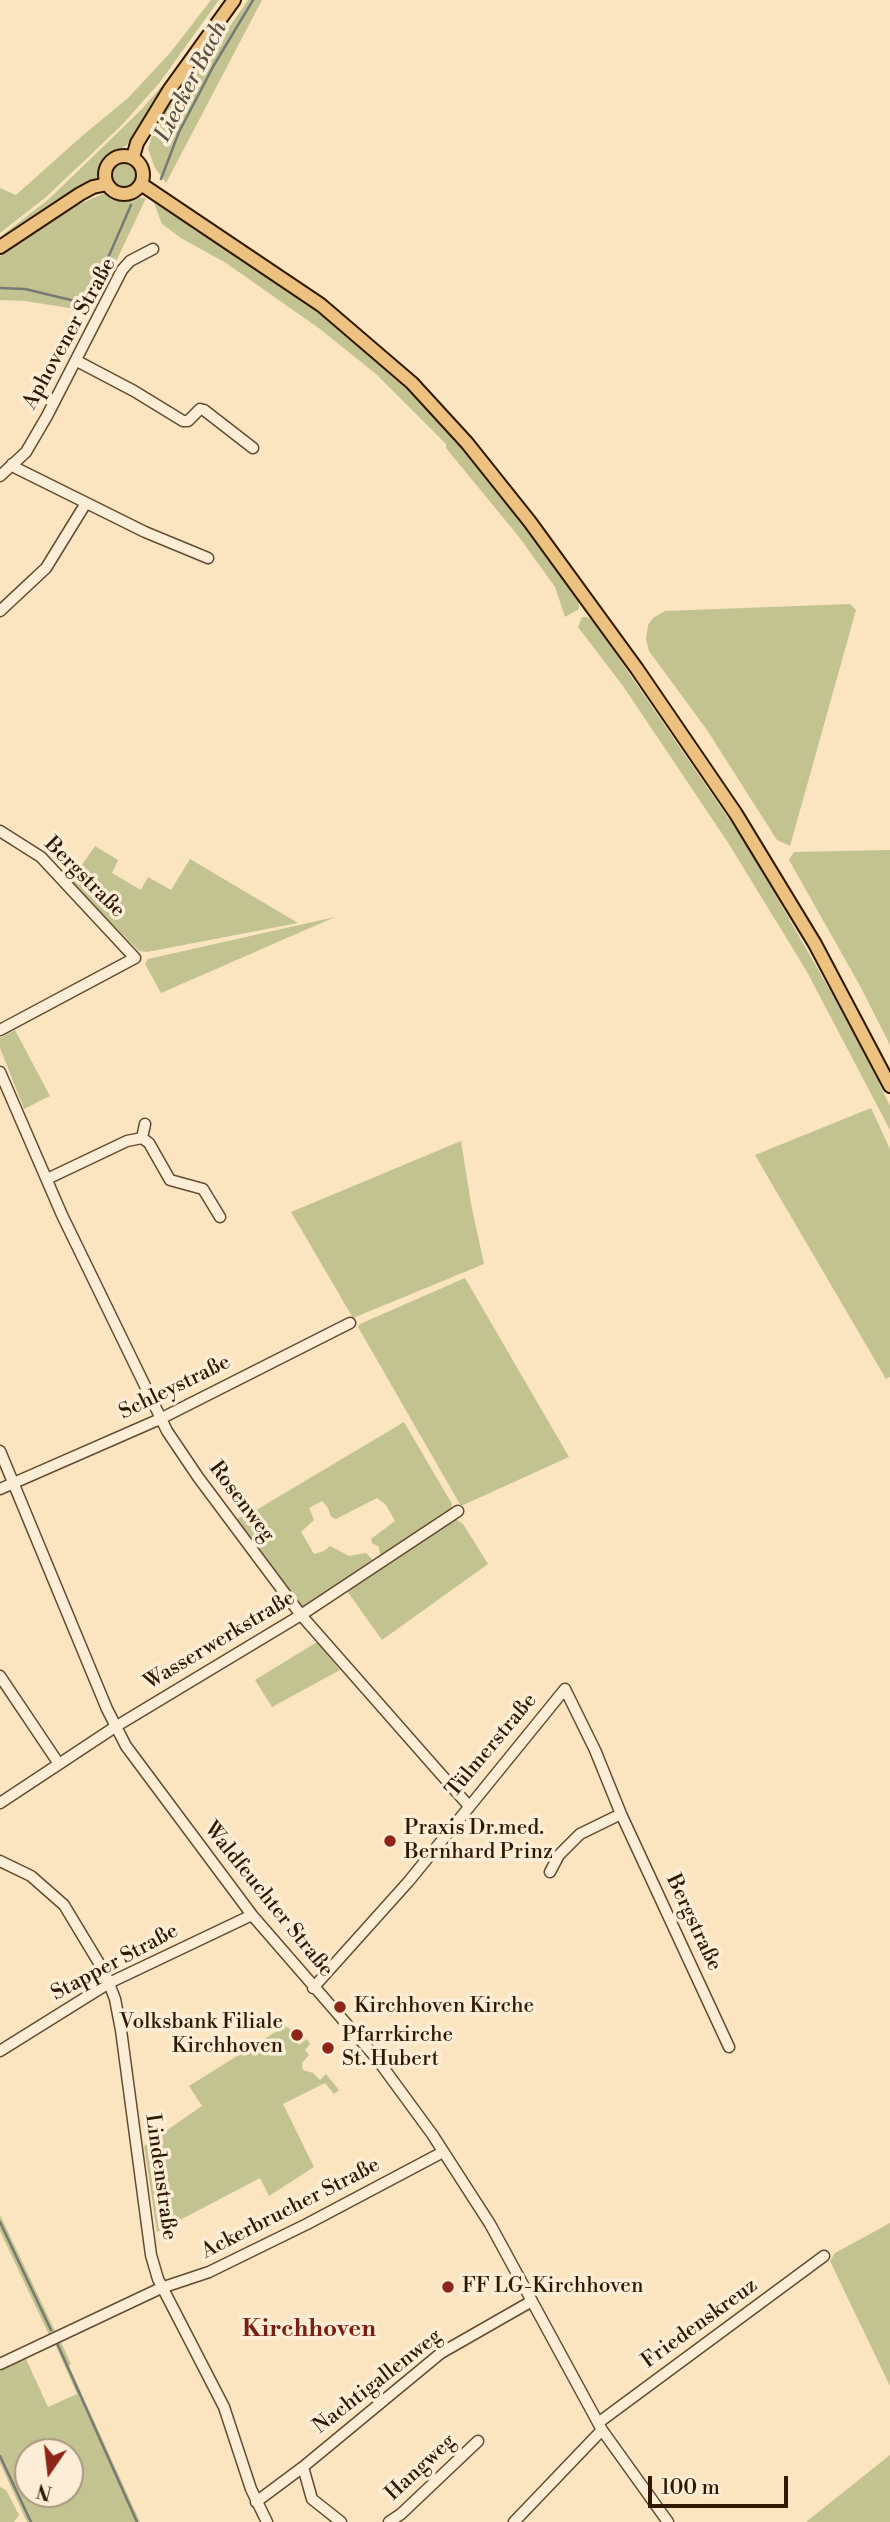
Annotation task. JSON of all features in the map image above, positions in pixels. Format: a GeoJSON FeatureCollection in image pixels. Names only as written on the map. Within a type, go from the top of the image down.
{"type":"FeatureCollection","features":[{"type":"Feature","properties":{"kind":"main road"},"geometry":{"type":"LineString","coordinates":[[133,157],[137,143],[170,89],[203,47],[234,0]]}},
{"type":"Feature","properties":{"kind":"main road"},"geometry":{"type":"LineString","coordinates":[[122,155],[133,157],[142,166],[143,178],[133,192],[121,194],[111,189],[104,174],[112,159],[122,155]]}},
{"type":"Feature","properties":{"kind":"main road"},"geometry":{"type":"LineString","coordinates":[[0,247],[80,194],[107,184]]}},
{"type":"Feature","properties":{"kind":"main road"},"geometry":{"type":"LineString","coordinates":[[141,184],[321,304],[412,383],[467,443],[530,522],[736,814],[815,944],[890,1086]]}},
{"type":"Feature","properties":{"kind":"street","name":"Aphovener Straße"},"geometry":{"type":"LineString","coordinates":[[0,476],[26,452],[77,361],[122,270],[130,261],[153,249]]}},
{"type":"Feature","properties":{"kind":"street"},"geometry":{"type":"LineString","coordinates":[[77,361],[183,421],[188,421],[200,409],[204,410],[253,449]]}},
{"type":"Feature","properties":{"kind":"street"},"geometry":{"type":"LineString","coordinates":[[12,464],[145,532],[208,558]]}},
{"type":"Feature","properties":{"kind":"street"},"geometry":{"type":"LineString","coordinates":[[0,611],[46,568],[86,503]]}},
{"type":"Feature","properties":{"kind":"street","name":"Bergstraße"},"geometry":{"type":"LineString","coordinates":[[0,831],[41,857],[135,958],[0,1030]]}},
{"type":"Feature","properties":{"kind":"street","name":"Rosenweg"},"geometry":{"type":"LineString","coordinates":[[0,1072],[47,1179],[160,1419],[198,1477],[301,1615],[468,1805]]}},
{"type":"Feature","properties":{"kind":"street"},"geometry":{"type":"LineString","coordinates":[[142,1139],[145,1124]]}},
{"type":"Feature","properties":{"kind":"street"},"geometry":{"type":"LineString","coordinates":[[47,1179],[127,1141],[142,1139],[149,1143],[170,1180],[203,1189],[220,1217]]}},
{"type":"Feature","properties":{"kind":"street","name":"Schleystraße"},"geometry":{"type":"LineString","coordinates":[[0,1489],[160,1419],[351,1323]]}},
{"type":"Feature","properties":{"kind":"street","name":"Waldfeuchter Straße"},"geometry":{"type":"LineString","coordinates":[[0,1451],[115,1727],[185,1828],[252,1915],[377,2059],[443,2152],[484,2214],[600,2426],[668,2522]]}},
{"type":"Feature","properties":{"kind":"street","name":"Wasserwerkstraße"},"geometry":{"type":"LineString","coordinates":[[0,1803],[115,1727],[301,1615],[458,1511]]}},
{"type":"Feature","properties":{"kind":"street"},"geometry":{"type":"LineString","coordinates":[[0,1676],[59,1764]]}},
{"type":"Feature","properties":{"kind":"street","name":"Bergstraße"},"geometry":{"type":"LineString","coordinates":[[565,1689],[729,2047]]}},
{"type":"Feature","properties":{"kind":"street","name":"Tülmerstraße"},"geometry":{"type":"LineString","coordinates":[[313,1988],[386,1908],[565,1689]]}},
{"type":"Feature","properties":{"kind":"street"},"geometry":{"type":"LineString","coordinates":[[551,1872],[559,1855],[580,1834],[621,1814]]}},
{"type":"Feature","properties":{"kind":"street","name":"Lindenstraße"},"geometry":{"type":"LineString","coordinates":[[0,1861],[31,1876],[64,1905],[109,1983],[121,2030],[151,2255],[161,2288],[224,2407],[256,2502],[267,2522]]}},
{"type":"Feature","properties":{"kind":"street","name":"Stapper Straße"},"geometry":{"type":"LineString","coordinates":[[0,2050],[109,1983],[252,1915]]}},
{"type":"Feature","properties":{"kind":"street","name":"Ackerbrucher Straße"},"geometry":{"type":"LineString","coordinates":[[0,2364],[161,2288],[238,2259],[443,2152]]}},
{"type":"Feature","properties":{"kind":"street","name":"Friedenskreuz"},"geometry":{"type":"LineString","coordinates":[[514,2522],[600,2426],[824,2256]]}},
{"type":"Feature","properties":{"kind":"street","name":"Nachtigallenweg"},"geometry":{"type":"LineString","coordinates":[[256,2502],[303,2467],[441,2353],[532,2301]]}},
{"type":"Feature","properties":{"kind":"street","name":"Hangweg"},"geometry":{"type":"LineString","coordinates":[[389,2522],[401,2514],[478,2441]]}},
{"type":"Feature","properties":{"kind":"street"},"geometry":{"type":"LineString","coordinates":[[303,2467],[312,2499],[341,2522]]}},
{"type":"Feature","properties":{"kind":"green space"},"geometry":{"type":"Polygon","coordinates":[[[211,0],[219,0],[160,82],[122,125],[46,197],[0,233],[0,188],[16,195],[128,98],[170,53],[211,0]]]}},
{"type":"Feature","properties":{"kind":"green space"},"geometry":{"type":"Polygon","coordinates":[[[224,0],[227,0],[152,104],[127,145],[104,159],[98,177],[52,203],[0,241],[0,237],[49,199],[141,110],[168,79],[224,0]]]}},
{"type":"Feature","properties":{"kind":"green space"},"geometry":{"type":"Polygon","coordinates":[[[248,0],[262,0],[166,183],[155,168],[148,149],[155,126],[162,112],[203,65],[248,0]]]}},
{"type":"Feature","properties":{"kind":"green space"},"geometry":{"type":"Polygon","coordinates":[[[124,161],[133,165],[137,174],[133,183],[124,187],[115,183],[111,174],[115,165],[124,161]]]}},
{"type":"Feature","properties":{"kind":"green space"},"geometry":{"type":"Polygon","coordinates":[[[107,192],[119,197],[146,198],[95,306],[88,311],[25,301],[0,300],[0,256],[66,210],[107,192]]]}},
{"type":"Feature","properties":{"kind":"green space"},"geometry":{"type":"Polygon","coordinates":[[[154,203],[263,271],[313,307],[403,385],[444,426],[500,493],[579,599],[579,609],[565,617],[555,587],[519,537],[446,448],[446,444],[376,374],[320,329],[226,263],[162,224],[154,203]]]}},
{"type":"Feature","properties":{"kind":"green space"},"geometry":{"type":"Polygon","coordinates":[[[850,604],[856,610],[790,846],[777,840],[707,730],[649,651],[646,639],[648,625],[653,618],[665,611],[850,604]]]}},
{"type":"Feature","properties":{"kind":"green space"},"geometry":{"type":"Polygon","coordinates":[[[582,617],[594,622],[748,847],[855,1034],[890,1106],[890,1130],[806,970],[727,841],[623,686],[578,627],[582,617]]]}},
{"type":"Feature","properties":{"kind":"green space"},"geometry":{"type":"Polygon","coordinates":[[[95,846],[118,860],[112,873],[141,890],[148,877],[171,890],[190,859],[298,923],[147,952],[139,951],[70,882],[95,846]]]}},
{"type":"Feature","properties":{"kind":"green space"},"geometry":{"type":"Polygon","coordinates":[[[890,850],[890,1045],[789,860],[794,852],[890,850]]]}},
{"type":"Feature","properties":{"kind":"green space"},"geometry":{"type":"Polygon","coordinates":[[[335,917],[161,993],[145,964],[148,959],[335,917]]]}},
{"type":"Feature","properties":{"kind":"green space"},"geometry":{"type":"Polygon","coordinates":[[[15,1030],[50,1096],[24,1109],[0,1048],[0,1038],[15,1030]]]}},
{"type":"Feature","properties":{"kind":"green space"},"geometry":{"type":"Polygon","coordinates":[[[871,1108],[890,1149],[890,1377],[886,1379],[755,1155],[871,1108]]]}},
{"type":"Feature","properties":{"kind":"green space"},"geometry":{"type":"Polygon","coordinates":[[[461,1141],[484,1264],[353,1318],[291,1212],[461,1141]]]}},
{"type":"Feature","properties":{"kind":"green space"},"geometry":{"type":"Polygon","coordinates":[[[465,1278],[569,1457],[461,1506],[358,1327],[465,1278]]]}},
{"type":"Feature","properties":{"kind":"green space"},"geometry":{"type":"Polygon","coordinates":[[[404,1422],[452,1504],[451,1509],[380,1555],[379,1547],[372,1543],[371,1539],[395,1521],[386,1505],[377,1498],[336,1519],[331,1517],[322,1501],[309,1508],[314,1520],[301,1532],[314,1554],[330,1546],[349,1556],[366,1553],[374,1561],[316,1603],[303,1608],[235,1520],[404,1422]]]}},
{"type":"Feature","properties":{"kind":"green space"},"geometry":{"type":"Polygon","coordinates":[[[452,1520],[463,1524],[488,1564],[382,1640],[347,1591],[452,1520]]]}},
{"type":"Feature","properties":{"kind":"green space"},"geometry":{"type":"Polygon","coordinates":[[[317,1642],[340,1670],[272,1707],[255,1680],[317,1642]]]}},
{"type":"Feature","properties":{"kind":"green space"},"geometry":{"type":"Polygon","coordinates":[[[285,2026],[291,2030],[299,2045],[307,2039],[310,2044],[305,2050],[309,2055],[302,2063],[303,2070],[313,2073],[320,2080],[326,2074],[339,2090],[334,2094],[325,2083],[283,2104],[314,2167],[269,2196],[260,2178],[157,2232],[144,2146],[202,2106],[189,2086],[285,2026]]]}},
{"type":"Feature","properties":{"kind":"green space"},"geometry":{"type":"Polygon","coordinates":[[[0,2215],[56,2333],[50,2337],[0,2231],[0,2215]]]}},
{"type":"Feature","properties":{"kind":"green space"},"geometry":{"type":"Polygon","coordinates":[[[890,2223],[890,2386],[830,2261],[835,2253],[890,2223]]]}},
{"type":"Feature","properties":{"kind":"green space"},"geometry":{"type":"Polygon","coordinates":[[[61,2342],[71,2364],[69,2366],[140,2522],[27,2522],[21,2508],[84,2508],[84,2438],[14,2438],[14,2494],[0,2463],[0,2371],[26,2359],[48,2407],[77,2394],[55,2344],[61,2342]]]}},
{"type":"Feature","properties":{"kind":"green space"},"geometry":{"type":"Polygon","coordinates":[[[890,2455],[890,2522],[806,2522],[890,2455]]]}},
{"type":"Feature","properties":{"kind":"green space"},"geometry":{"type":"Polygon","coordinates":[[[0,2487],[6,2490],[19,2515],[14,2522],[0,2522],[0,2487]]]}},
{"type":"Feature","properties":{"kind":"waterway","name":"Liecker Bach"},"geometry":{"type":"LineString","coordinates":[[161,179],[179,132],[214,65],[253,0]]}},
{"type":"Feature","properties":{"kind":"waterway","name":"Liecker Bach"},"geometry":{"type":"LineString","coordinates":[[0,288],[25,289],[75,301],[91,297],[131,205]]}},
{"type":"Feature","properties":{"kind":"waterway"},"geometry":{"type":"LineString","coordinates":[[0,2222],[51,2330]]}},
{"type":"Feature","properties":{"kind":"waterway"},"geometry":{"type":"LineString","coordinates":[[57,2343],[137,2522]]}},
{"type":"Feature","properties":{"kind":"waterway"},"geometry":{"type":"LineString","coordinates":[[0,2456],[31,2522]]}},
{"type":"Feature","properties":{"kind":"place","name":"Praxis Dr.med. Bernhard Prinz"},"geometry":{"type":"Point","coordinates":[390,1841]}},
{"type":"Feature","properties":{"kind":"place","name":"Kirchhoven Kirche"},"geometry":{"type":"Point","coordinates":[340,2007]}},
{"type":"Feature","properties":{"kind":"place","name":"Volksbank Filiale Kirchhoven"},"geometry":{"type":"Point","coordinates":[297,2035]}},
{"type":"Feature","properties":{"kind":"place","name":"Pfarrkirche St. Hubert"},"geometry":{"type":"Point","coordinates":[328,2048]}},
{"type":"Feature","properties":{"kind":"place","name":"FF LG-Kirchhoven"},"geometry":{"type":"Point","coordinates":[448,2287]}},
{"type":"Feature","properties":{"kind":"district","name":"Kirchhoven"},"geometry":{"type":"Point","coordinates":[309,2330]}}]}
